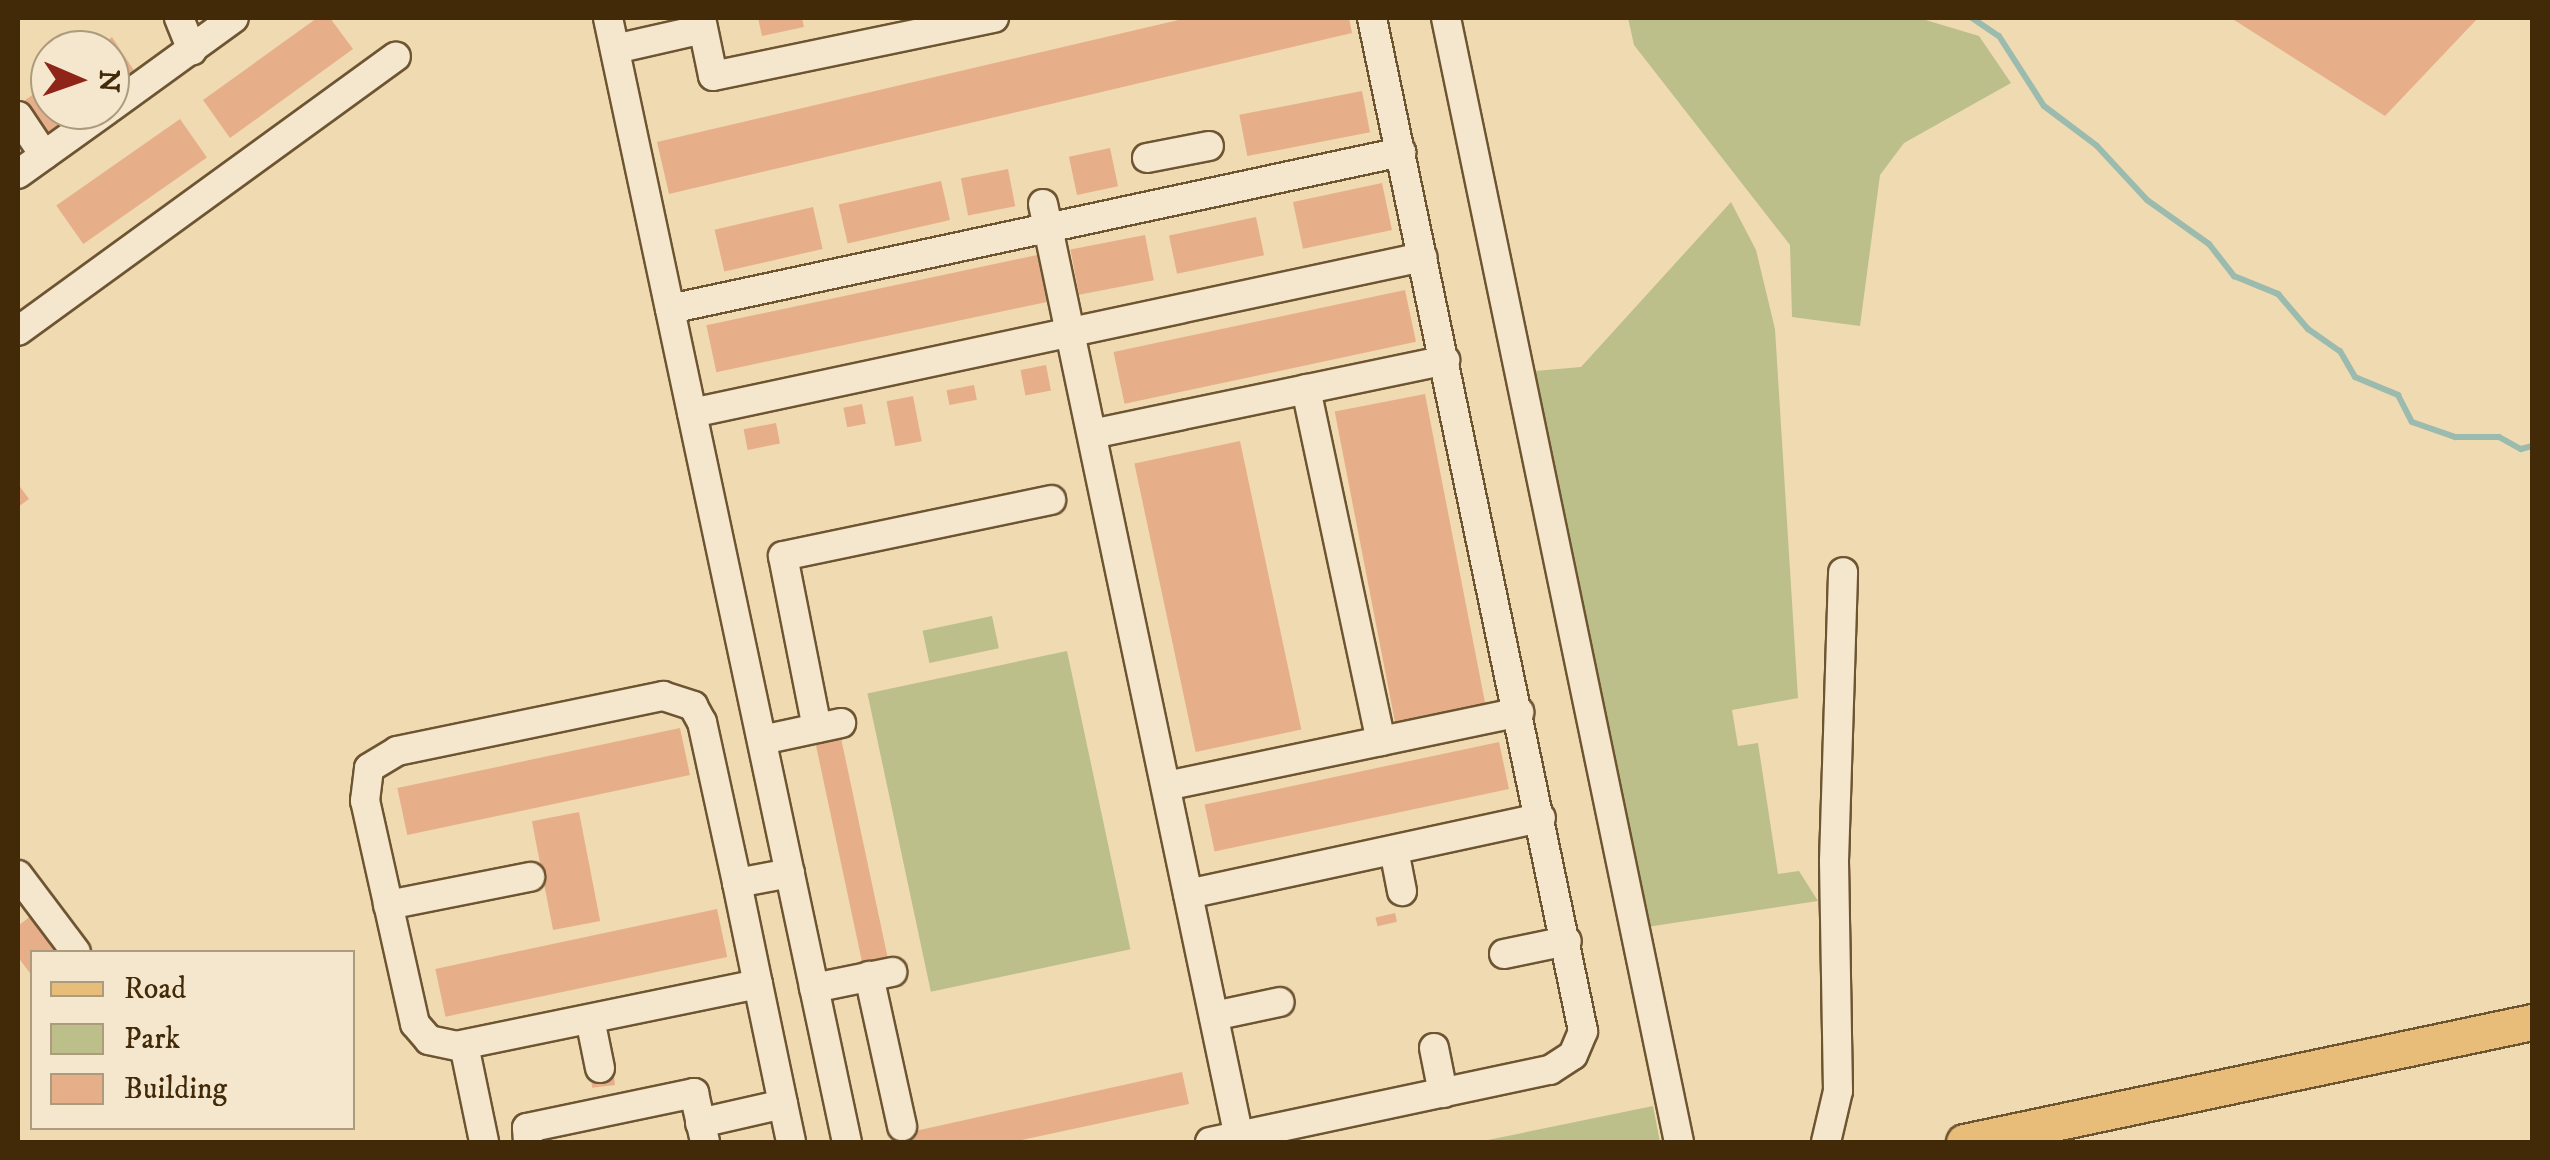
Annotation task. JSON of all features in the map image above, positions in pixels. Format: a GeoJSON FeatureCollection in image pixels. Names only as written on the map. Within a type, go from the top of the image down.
{"type":"FeatureCollection","features":[{"type":"Feature","properties":{"kind":"main road"},"geometry":{"type":"LineString","coordinates":[[1964,1142],[2532,1022]]}},
{"type":"Feature","properties":{"kind":"street"},"geometry":{"type":"LineString","coordinates":[[130,84],[181,27],[234,18]]}},
{"type":"Feature","properties":{"kind":"street"},"geometry":{"type":"LineString","coordinates":[[608,18],[847,1142]]}},
{"type":"Feature","properties":{"kind":"street"},"geometry":{"type":"LineString","coordinates":[[615,49],[702,23],[713,76],[994,18]]}},
{"type":"Feature","properties":{"kind":"street"},"geometry":{"type":"LineString","coordinates":[[1210,1142],[1239,1139],[1550,1070],[1573,1055],[1583,1022],[1372,18]]}},
{"type":"Feature","properties":{"kind":"street"},"geometry":{"type":"LineString","coordinates":[[1446,18],[1678,1142]]}},
{"type":"Feature","properties":{"kind":"street"},"geometry":{"type":"LineString","coordinates":[[18,332],[396,56]]}},
{"type":"Feature","properties":{"kind":"street"},"geometry":{"type":"LineString","coordinates":[[18,116],[44,155]]}},
{"type":"Feature","properties":{"kind":"street"},"geometry":{"type":"LineString","coordinates":[[18,174],[79,130]]}},
{"type":"Feature","properties":{"kind":"street"},"geometry":{"type":"LineString","coordinates":[[1175,145],[1186,198]]}},
{"type":"Feature","properties":{"kind":"street"},"geometry":{"type":"LineString","coordinates":[[1147,158],[1175,145],[1209,146]]}},
{"type":"Feature","properties":{"kind":"street"},"geometry":{"type":"LineString","coordinates":[[670,308],[1046,216],[1186,198],[1401,152]]}},
{"type":"Feature","properties":{"kind":"street"},"geometry":{"type":"LineString","coordinates":[[1046,216],[1239,1139]]}},
{"type":"Feature","properties":{"kind":"street"},"geometry":{"type":"LineString","coordinates":[[692,413],[1423,257]]}},
{"type":"Feature","properties":{"kind":"street"},"geometry":{"type":"LineString","coordinates":[[1092,434],[1444,360]]}},
{"type":"Feature","properties":{"kind":"street"},"geometry":{"type":"LineString","coordinates":[[1306,389],[1381,741]]}},
{"type":"Feature","properties":{"kind":"street"},"geometry":{"type":"LineString","coordinates":[[762,740],[829,725],[783,556],[1051,500]]}},
{"type":"Feature","properties":{"kind":"street"},"geometry":{"type":"LineString","coordinates":[[1826,1142],[1838,1090],[1834,861],[1843,572]]}},
{"type":"Feature","properties":{"kind":"street"},"geometry":{"type":"LineString","coordinates":[[758,984],[464,1044],[429,1040],[415,1024],[388,905],[364,792],[369,768],[380,756],[663,696],[688,702],[700,716],[758,984],[791,1142]]}},
{"type":"Feature","properties":{"kind":"street"},"geometry":{"type":"LineString","coordinates":[[1166,786],[1518,712]]}},
{"type":"Feature","properties":{"kind":"street"},"geometry":{"type":"LineString","coordinates":[[1188,894],[1540,818]]}},
{"type":"Feature","properties":{"kind":"street"},"geometry":{"type":"LineString","coordinates":[[1394,850],[1402,890]]}},
{"type":"Feature","properties":{"kind":"street"},"geometry":{"type":"LineString","coordinates":[[736,883],[790,873]]}},
{"type":"Feature","properties":{"kind":"street"},"geometry":{"type":"LineString","coordinates":[[18,876],[74,950]]}},
{"type":"Feature","properties":{"kind":"street"},"geometry":{"type":"LineString","coordinates":[[388,905],[530,877]]}},
{"type":"Feature","properties":{"kind":"street"},"geometry":{"type":"LineString","coordinates":[[1504,954],[1566,941]]}},
{"type":"Feature","properties":{"kind":"street"},"geometry":{"type":"LineString","coordinates":[[814,988],[881,974],[902,1126]]}},
{"type":"Feature","properties":{"kind":"street"},"geometry":{"type":"LineString","coordinates":[[1214,1016],[1280,1002]]}},
{"type":"Feature","properties":{"kind":"street"},"geometry":{"type":"LineString","coordinates":[[590,1018],[600,1068]]}},
{"type":"Feature","properties":{"kind":"street"},"geometry":{"type":"LineString","coordinates":[[464,1044],[484,1142]]}},
{"type":"Feature","properties":{"kind":"street"},"geometry":{"type":"LineString","coordinates":[[1434,1048],[1443,1093]]}},
{"type":"Feature","properties":{"kind":"street"},"geometry":{"type":"LineString","coordinates":[[528,1142],[526,1128],[694,1093],[702,1133],[783,1104]]}},
{"type":"Feature","properties":{"kind":"green space"},"geometry":{"type":"Polygon","coordinates":[[[1628,18],[1919,18],[1979,36],[2011,83],[1904,143],[1880,175],[1860,326],[1792,317],[1790,245],[1634,45],[1628,18]]]}},
{"type":"Feature","properties":{"kind":"green space"},"geometry":{"type":"Polygon","coordinates":[[[1731,202],[1756,250],[1775,329],[1798,698],[1732,710],[1738,746],[1758,743],[1778,874],[1799,871],[1818,901],[1647,927],[1535,371],[1581,367],[1731,202]]]}},
{"type":"Feature","properties":{"kind":"green space"},"geometry":{"type":"Polygon","coordinates":[[[992,616],[999,648],[929,663],[923,631],[992,616]]]}},
{"type":"Feature","properties":{"kind":"green space"},"geometry":{"type":"Polygon","coordinates":[[[1067,651],[1130,949],[931,992],[867,693],[1067,651]]]}},
{"type":"Feature","properties":{"kind":"green space"},"geometry":{"type":"Polygon","coordinates":[[[1653,1106],[1660,1142],[1478,1142],[1653,1106]]]}},
{"type":"Feature","properties":{"kind":"building"},"geometry":{"type":"Polygon","coordinates":[[[317,18],[330,18],[353,49],[230,138],[203,100],[317,18]]]}},
{"type":"Feature","properties":{"kind":"building"},"geometry":{"type":"Polygon","coordinates":[[[758,18],[802,18],[804,27],[762,36],[758,18]]]}},
{"type":"Feature","properties":{"kind":"building"},"geometry":{"type":"Polygon","coordinates":[[[1187,18],[1349,18],[1352,33],[669,194],[657,142],[1187,18]]]}},
{"type":"Feature","properties":{"kind":"building"},"geometry":{"type":"Polygon","coordinates":[[[2231,18],[2478,18],[2385,116],[2231,18]]]}},
{"type":"Feature","properties":{"kind":"building"},"geometry":{"type":"Polygon","coordinates":[[[1362,91],[1370,132],[1247,156],[1239,115],[1362,91]]]}},
{"type":"Feature","properties":{"kind":"building"},"geometry":{"type":"Polygon","coordinates":[[[30,97],[30,119],[20,104],[30,97]]]}},
{"type":"Feature","properties":{"kind":"building"},"geometry":{"type":"Polygon","coordinates":[[[180,119],[207,158],[83,244],[56,206],[180,119]]]}},
{"type":"Feature","properties":{"kind":"building"},"geometry":{"type":"Polygon","coordinates":[[[37,130],[59,130],[44,140],[37,130]]]}},
{"type":"Feature","properties":{"kind":"building"},"geometry":{"type":"Polygon","coordinates":[[[1110,148],[1118,186],[1077,195],[1069,157],[1110,148]]]}},
{"type":"Feature","properties":{"kind":"building"},"geometry":{"type":"Polygon","coordinates":[[[1008,169],[1015,206],[968,215],[961,178],[1008,169]]]}},
{"type":"Feature","properties":{"kind":"building"},"geometry":{"type":"Polygon","coordinates":[[[941,181],[950,220],[848,244],[839,205],[941,181]]]}},
{"type":"Feature","properties":{"kind":"building"},"geometry":{"type":"Polygon","coordinates":[[[1382,183],[1392,230],[1303,249],[1293,202],[1382,183]]]}},
{"type":"Feature","properties":{"kind":"building"},"geometry":{"type":"Polygon","coordinates":[[[813,207],[823,249],[724,272],[715,230],[813,207]]]}},
{"type":"Feature","properties":{"kind":"building"},"geometry":{"type":"Polygon","coordinates":[[[1256,217],[1264,255],[1177,274],[1169,236],[1256,217]]]}},
{"type":"Feature","properties":{"kind":"building"},"geometry":{"type":"Polygon","coordinates":[[[1145,235],[1154,280],[1079,295],[1070,250],[1145,235]]]}},
{"type":"Feature","properties":{"kind":"building"},"geometry":{"type":"Polygon","coordinates":[[[1037,255],[1047,302],[716,372],[706,325],[1037,255]]]}},
{"type":"Feature","properties":{"kind":"building"},"geometry":{"type":"Polygon","coordinates":[[[1405,290],[1416,342],[1125,404],[1114,352],[1405,290]]]}},
{"type":"Feature","properties":{"kind":"building"},"geometry":{"type":"Polygon","coordinates":[[[1046,365],[1051,391],[1025,395],[1020,370],[1046,365]]]}},
{"type":"Feature","properties":{"kind":"building"},"geometry":{"type":"Polygon","coordinates":[[[974,385],[977,400],[949,405],[947,390],[974,385]]]}},
{"type":"Feature","properties":{"kind":"building"},"geometry":{"type":"Polygon","coordinates":[[[1425,394],[1486,710],[1396,728],[1335,412],[1425,394]]]}},
{"type":"Feature","properties":{"kind":"building"},"geometry":{"type":"Polygon","coordinates":[[[913,396],[922,441],[895,446],[886,401],[913,396]]]}},
{"type":"Feature","properties":{"kind":"building"},"geometry":{"type":"Polygon","coordinates":[[[862,404],[866,424],[847,427],[843,408],[862,404]]]}},
{"type":"Feature","properties":{"kind":"building"},"geometry":{"type":"Polygon","coordinates":[[[776,423],[780,444],[748,450],[744,429],[776,423]]]}},
{"type":"Feature","properties":{"kind":"building"},"geometry":{"type":"Polygon","coordinates":[[[1240,441],[1301,730],[1196,752],[1134,463],[1240,441]]]}},
{"type":"Feature","properties":{"kind":"building"},"geometry":{"type":"Polygon","coordinates":[[[18,484],[29,499],[18,507],[18,484]]]}},
{"type":"Feature","properties":{"kind":"building"},"geometry":{"type":"Polygon","coordinates":[[[680,728],[690,775],[407,835],[397,788],[680,728]]]}},
{"type":"Feature","properties":{"kind":"building"},"geometry":{"type":"Polygon","coordinates":[[[841,738],[888,959],[863,964],[816,743],[841,738]]]}},
{"type":"Feature","properties":{"kind":"building"},"geometry":{"type":"Polygon","coordinates":[[[1499,742],[1509,789],[1215,852],[1205,805],[1499,742]]]}},
{"type":"Feature","properties":{"kind":"building"},"geometry":{"type":"Polygon","coordinates":[[[579,812],[600,921],[553,930],[532,821],[579,812]]]}},
{"type":"Feature","properties":{"kind":"building"},"geometry":{"type":"Polygon","coordinates":[[[717,909],[727,957],[445,1017],[435,969],[717,909]]]}},
{"type":"Feature","properties":{"kind":"building"},"geometry":{"type":"Polygon","coordinates":[[[1395,913],[1397,922],[1378,926],[1376,917],[1395,913]]]}},
{"type":"Feature","properties":{"kind":"building"},"geometry":{"type":"Polygon","coordinates":[[[33,914],[61,950],[30,950],[30,973],[18,957],[18,926],[33,914]]]}},
{"type":"Feature","properties":{"kind":"building"},"geometry":{"type":"Polygon","coordinates":[[[1182,1072],[1189,1104],[1012,1142],[899,1142],[897,1135],[1182,1072]]]}},
{"type":"Feature","properties":{"kind":"building"},"geometry":{"type":"Polygon","coordinates":[[[614,1077],[615,1085],[592,1088],[591,1080],[614,1077]]]}},
{"type":"Feature","properties":{"kind":"waterway"},"geometry":{"type":"LineString","coordinates":[[1972,18],[1999,36],[2044,106],[2097,146],[2147,200],[2209,244],[2234,276],[2278,294],[2308,329],[2340,351],[2355,377],[2398,395],[2412,422],[2455,437],[2499,437],[2521,449],[2532,446]]}}]}
